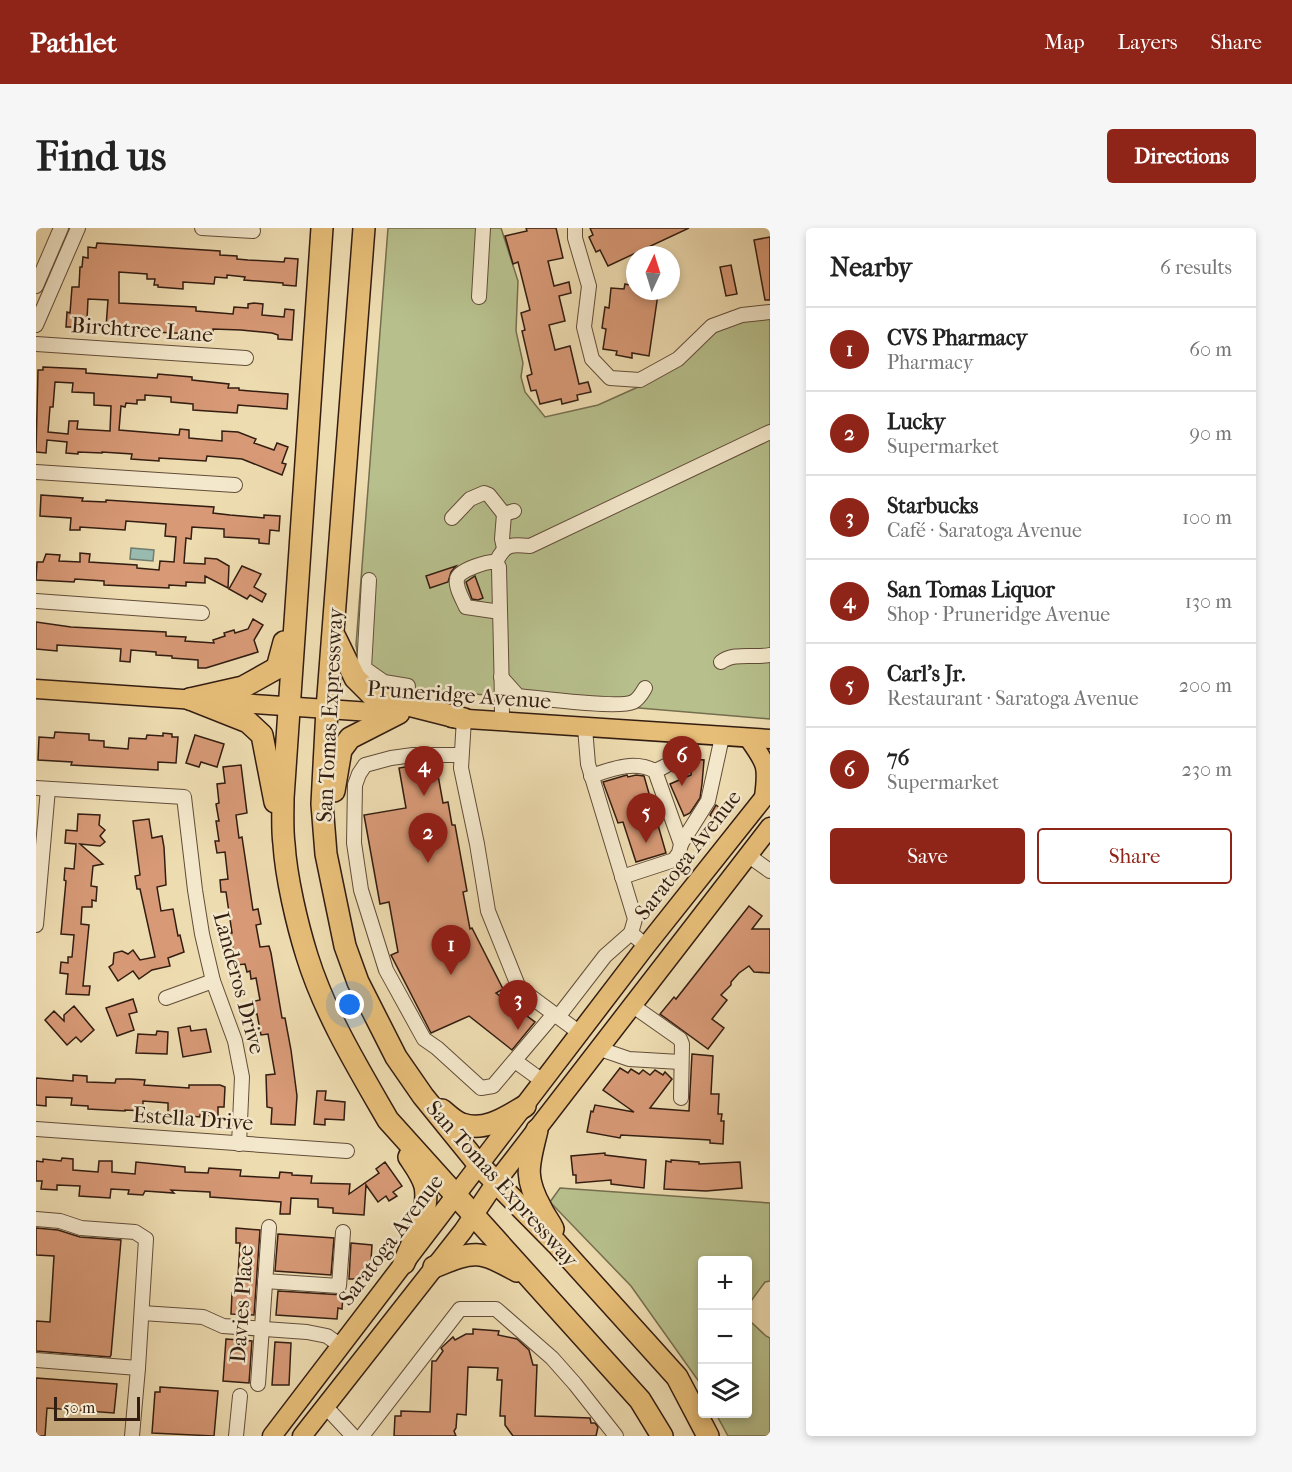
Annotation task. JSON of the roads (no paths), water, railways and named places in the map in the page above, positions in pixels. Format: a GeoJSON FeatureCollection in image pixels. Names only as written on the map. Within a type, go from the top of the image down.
{"type":"FeatureCollection","features":[{"type":"Feature","properties":{"kind":"highway","name":"San Tomas Expressway"},"geometry":{"type":"LineString","coordinates":[[322,228],[283,798],[284,845],[296,918],[321,994],[358,1069],[388,1120],[640,1400],[662,1436]]}},
{"type":"Feature","properties":{"kind":"highway","name":"San Tomas Expressway"},"geometry":{"type":"LineString","coordinates":[[363,228],[322,804],[326,854],[345,945],[358,982],[396,1058],[423,1096],[479,1165],[556,1244],[676,1377],[708,1436]]}},
{"type":"Feature","properties":{"kind":"highway"},"geometry":{"type":"LineString","coordinates":[[190,699],[243,687],[277,668],[295,601]]}},
{"type":"Feature","properties":{"kind":"highway"},"geometry":{"type":"LineString","coordinates":[[333,633],[355,678],[373,696],[464,719]]}},
{"type":"Feature","properties":{"kind":"highway"},"geometry":{"type":"LineString","coordinates":[[190,699],[248,722],[262,735],[284,845]]}},
{"type":"Feature","properties":{"kind":"highway"},"geometry":{"type":"LineString","coordinates":[[326,854],[341,750],[350,738],[397,714]]}},
{"type":"Feature","properties":{"kind":"highway"},"geometry":{"type":"LineString","coordinates":[[423,1096],[461,1124],[485,1126],[525,1107]]}},
{"type":"Feature","properties":{"kind":"highway"},"geometry":{"type":"LineString","coordinates":[[388,1120],[422,1177],[425,1187],[424,1212],[405,1263]]}},
{"type":"Feature","properties":{"kind":"highway"},"geometry":{"type":"LineString","coordinates":[[537,1130],[528,1165],[529,1182],[541,1210],[552,1226],[556,1244]]}},
{"type":"Feature","properties":{"kind":"highway"},"geometry":{"type":"LineString","coordinates":[[434,1267],[466,1254],[484,1255],[523,1274],[545,1293]]}},
{"type":"Feature","properties":{"kind":"main road","name":"Pruneridge Avenue"},"geometry":{"type":"LineString","coordinates":[[36,689],[770,739]]}},
{"type":"Feature","properties":{"kind":"main road"},"geometry":{"type":"LineString","coordinates":[[749,739],[764,760],[767,773],[767,793]]}},
{"type":"Feature","properties":{"kind":"main road","name":"Saratoga Avenue"},"geometry":{"type":"LineString","coordinates":[[272,1436],[646,946],[767,793]]}},
{"type":"Feature","properties":{"kind":"main road"},"geometry":{"type":"LineString","coordinates":[[302,1436],[770,827]]}},
{"type":"Feature","properties":{"kind":"street"},"geometry":{"type":"LineString","coordinates":[[36,286],[62,228]]}},
{"type":"Feature","properties":{"kind":"street"},"geometry":{"type":"LineString","coordinates":[[36,325],[78,228]]}},
{"type":"Feature","properties":{"kind":"street"},"geometry":{"type":"LineString","coordinates":[[202,228],[253,231]]}},
{"type":"Feature","properties":{"kind":"street"},"geometry":{"type":"LineString","coordinates":[[479,297],[483,228]]}},
{"type":"Feature","properties":{"kind":"street"},"geometry":{"type":"LineString","coordinates":[[575,228],[575,238],[589,286],[584,327],[592,359],[610,378],[640,381],[678,358],[712,327],[742,315],[770,312]]}},
{"type":"Feature","properties":{"kind":"street","name":"Birchtree Lane"},"geometry":{"type":"LineString","coordinates":[[36,344],[246,358]]}},
{"type":"Feature","properties":{"kind":"street"},"geometry":{"type":"LineString","coordinates":[[496,562],[504,548],[514,544],[530,546],[770,432]]}},
{"type":"Feature","properties":{"kind":"street"},"geometry":{"type":"LineString","coordinates":[[36,472],[235,485]]}},
{"type":"Feature","properties":{"kind":"street"},"geometry":{"type":"LineString","coordinates":[[452,518],[470,499],[484,493],[489,495],[509,513],[502,539],[504,548]]}},
{"type":"Feature","properties":{"kind":"street"},"geometry":{"type":"LineString","coordinates":[[496,562],[490,561],[462,572],[457,576],[456,582],[466,607],[500,612]]}},
{"type":"Feature","properties":{"kind":"street"},"geometry":{"type":"LineString","coordinates":[[496,562],[499,567],[501,722]]}},
{"type":"Feature","properties":{"kind":"street"},"geometry":{"type":"LineString","coordinates":[[369,580],[364,668],[384,682],[408,686]]}},
{"type":"Feature","properties":{"kind":"street"},"geometry":{"type":"LineString","coordinates":[[36,601],[202,613]]}},
{"type":"Feature","properties":{"kind":"street"},"geometry":{"type":"LineString","coordinates":[[721,662],[731,657],[755,657],[770,654]]}},
{"type":"Feature","properties":{"kind":"street"},"geometry":{"type":"LineString","coordinates":[[501,677],[518,696],[573,701],[624,704],[635,701],[645,688]]}},
{"type":"Feature","properties":{"kind":"street"},"geometry":{"type":"LineString","coordinates":[[464,719],[461,768],[488,911],[519,988],[580,1033]]}},
{"type":"Feature","properties":{"kind":"street"},"geometry":{"type":"LineString","coordinates":[[461,755],[413,755],[365,765],[355,785],[354,843],[361,890],[386,970],[423,1039],[437,1048],[482,1088],[493,1086],[556,1015],[604,956],[631,933],[635,919],[591,776],[585,728]]}},
{"type":"Feature","properties":{"kind":"street"},"geometry":{"type":"LineString","coordinates":[[655,771],[672,764],[676,759],[678,734]]}},
{"type":"Feature","properties":{"kind":"street"},"geometry":{"type":"LineString","coordinates":[[622,877],[674,860],[681,844],[708,801],[723,737]]}},
{"type":"Feature","properties":{"kind":"street"},"geometry":{"type":"LineString","coordinates":[[591,776],[630,765],[644,765],[655,771],[681,844]]}},
{"type":"Feature","properties":{"kind":"street"},"geometry":{"type":"LineString","coordinates":[[36,925],[42,789]]}},
{"type":"Feature","properties":{"kind":"street","name":"Landeros Drive"},"geometry":{"type":"LineString","coordinates":[[42,789],[184,797],[202,934],[213,981],[235,1041],[242,1077],[239,1144]]}},
{"type":"Feature","properties":{"kind":"street"},"geometry":{"type":"LineString","coordinates":[[749,856],[770,871]]}},
{"type":"Feature","properties":{"kind":"street"},"geometry":{"type":"LineString","coordinates":[[631,933],[646,946]]}},
{"type":"Feature","properties":{"kind":"street"},"geometry":{"type":"LineString","coordinates":[[165,998],[213,981]]}},
{"type":"Feature","properties":{"kind":"street"},"geometry":{"type":"LineString","coordinates":[[633,1006],[678,1036],[682,1044],[681,1098]]}},
{"type":"Feature","properties":{"kind":"street"},"geometry":{"type":"LineString","coordinates":[[600,1049],[629,1059],[680,1062]]}},
{"type":"Feature","properties":{"kind":"street"},"geometry":{"type":"LineString","coordinates":[[515,1061],[544,1082]]}},
{"type":"Feature","properties":{"kind":"street","name":"Estella Drive"},"geometry":{"type":"LineString","coordinates":[[36,1129],[347,1151]]}},
{"type":"Feature","properties":{"kind":"street"},"geometry":{"type":"LineString","coordinates":[[36,1219],[60,1221],[81,1228],[135,1232],[146,1239],[132,1436]]}},
{"type":"Feature","properties":{"kind":"street","name":"Davies Place"},"geometry":{"type":"LineString","coordinates":[[258,1384],[268,1227]]}},
{"type":"Feature","properties":{"kind":"street"},"geometry":{"type":"LineString","coordinates":[[265,1281],[339,1286],[343,1232]]}},
{"type":"Feature","properties":{"kind":"street"},"geometry":{"type":"LineString","coordinates":[[362,1436],[460,1309],[496,1309],[552,1358],[616,1436]]}},
{"type":"Feature","properties":{"kind":"street"},"geometry":{"type":"LineString","coordinates":[[142,1313],[203,1317],[223,1326],[308,1332],[327,1336],[341,1346]]}},
{"type":"Feature","properties":{"kind":"street"},"geometry":{"type":"LineString","coordinates":[[36,1360],[138,1368]]}},
{"type":"Feature","properties":{"kind":"street"},"geometry":{"type":"LineString","coordinates":[[236,1436],[240,1396]]}},
{"type":"Feature","properties":{"kind":"street"},"geometry":{"type":"LineString","coordinates":[[325,1406],[353,1436]]}},
{"type":"Feature","properties":{"kind":"water"},"geometry":{"type":"Polygon","coordinates":[[[131,548],[154,550],[153,561],[130,559],[131,548]]]}},
{"type":"Feature","properties":{"kind":"place","name":"76"},"geometry":{"type":"Point","coordinates":[682,786]}},
{"type":"Feature","properties":{"kind":"place","name":"San Tomas Liquor"},"geometry":{"type":"Point","coordinates":[424,796]}},
{"type":"Feature","properties":{"kind":"place","name":"Carl's Jr."},"geometry":{"type":"Point","coordinates":[646,843]}},
{"type":"Feature","properties":{"kind":"place","name":"Lucky"},"geometry":{"type":"Point","coordinates":[428,863]}},
{"type":"Feature","properties":{"kind":"place","name":"CVS Pharmacy"},"geometry":{"type":"Point","coordinates":[451,975]}},
{"type":"Feature","properties":{"kind":"place","name":"Starbucks"},"geometry":{"type":"Point","coordinates":[518,1030]}}]}
